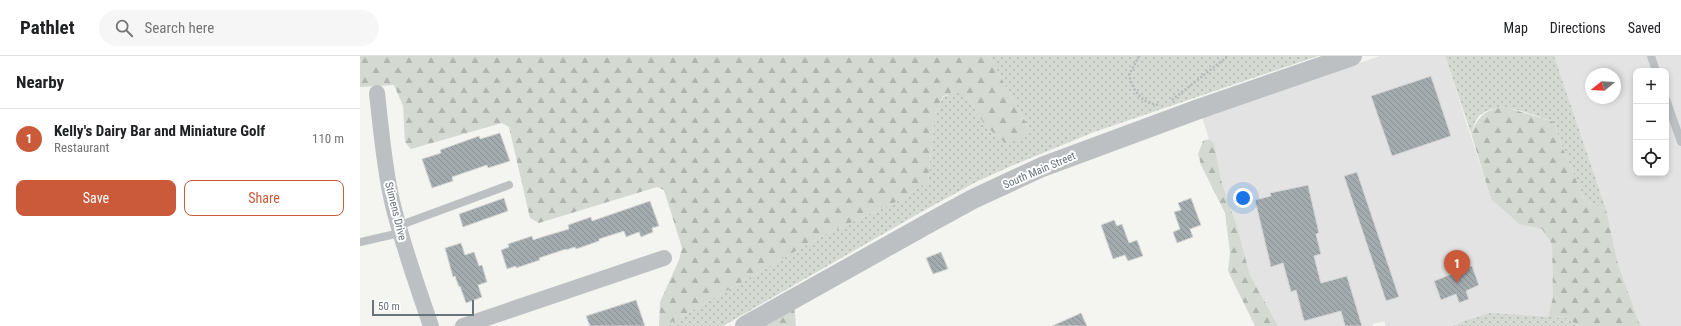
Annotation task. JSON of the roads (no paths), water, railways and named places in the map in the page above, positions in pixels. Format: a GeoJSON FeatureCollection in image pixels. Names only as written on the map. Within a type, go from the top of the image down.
{"type":"FeatureCollection","features":[{"type":"Feature","properties":{"kind":"street","name":"South Main Street"},"geometry":{"type":"LineString","coordinates":[[745,326],[936,219],[973,199],[1028,173],[1119,138],[1352,56]]}},
{"type":"Feature","properties":{"kind":"street","name":"Stimens Drive"},"geometry":{"type":"LineString","coordinates":[[377,93],[387,172],[399,229],[431,326]]}},
{"type":"Feature","properties":{"kind":"street"},"geometry":{"type":"LineString","coordinates":[[463,326],[664,258]]}},
{"type":"Feature","properties":{"kind":"lane"},"geometry":{"type":"LineString","coordinates":[[1651,56],[1655,68]]}},
{"type":"Feature","properties":{"kind":"lane"},"geometry":{"type":"LineString","coordinates":[[1668,104],[1681,142]]}},
{"type":"Feature","properties":{"kind":"lane"},"geometry":{"type":"LineString","coordinates":[[360,242],[399,229],[509,185]]}},
{"type":"Feature","properties":{"kind":"place","name":"Kelly's Dairy Bar and Miniature Golf"},"geometry":{"type":"Point","coordinates":[1457,283]}}]}
